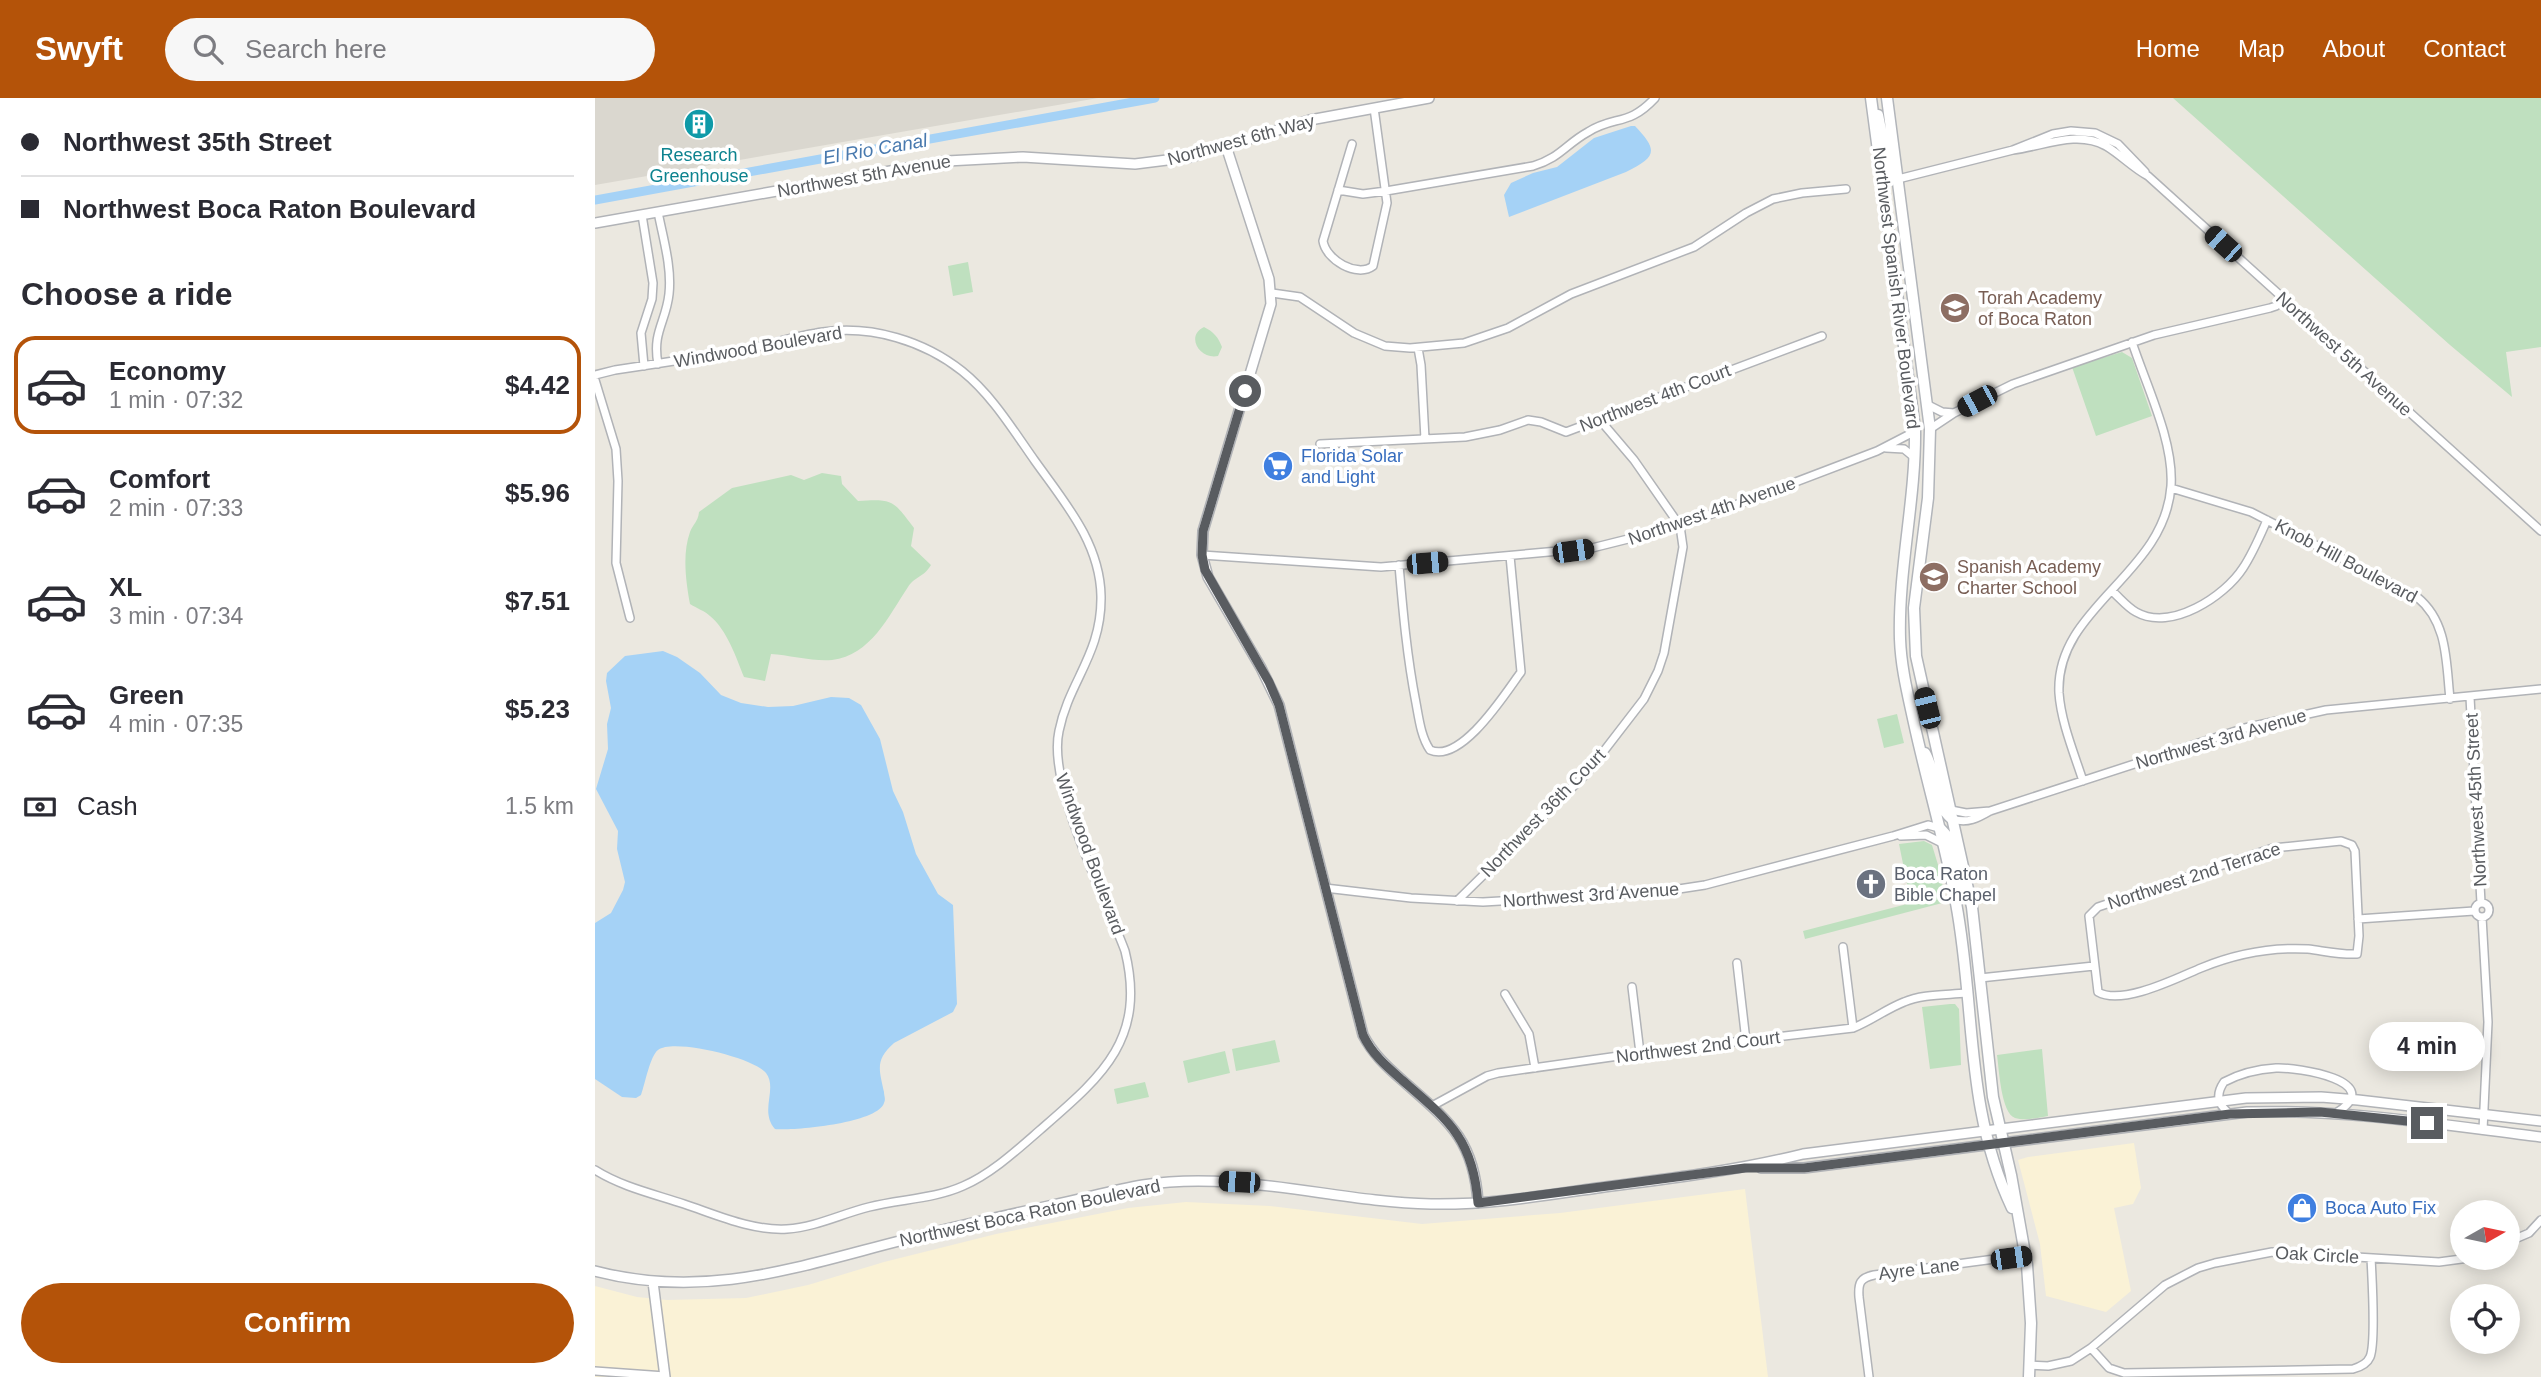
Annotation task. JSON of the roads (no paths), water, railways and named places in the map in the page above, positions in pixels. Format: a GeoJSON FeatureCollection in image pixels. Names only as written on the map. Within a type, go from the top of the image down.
{"type":"FeatureCollection","features":[{"type":"Feature","properties":{"kind":"main road"},"geometry":{"type":"LineString","coordinates":[[1872,98],[1883,130],[1888,166],[1898,179]]}},
{"type":"Feature","properties":{"kind":"main road","name":"Northwest Spanish River Boulevard"},"geometry":{"type":"LineString","coordinates":[[1872,98],[1915,429],[1915,458],[1901,609],[1901,653],[1958,915],[1975,1079],[1984,1131],[1998,1178],[2018,1220]]}},
{"type":"Feature","properties":{"kind":"main road","name":"Northwest Spanish River Boulevard"},"geometry":{"type":"LineString","coordinates":[[1887,98],[1930,429],[1929,480],[1914,631],[1918,668],[1972,907],[1991,1082],[2025,1255],[2030,1308],[2029,1377]]}},
{"type":"Feature","properties":{"kind":"main road"},"geometry":{"type":"LineString","coordinates":[[1901,653],[1914,677],[1931,727]]}},
{"type":"Feature","properties":{"kind":"main road"},"geometry":{"type":"LineString","coordinates":[[1918,741],[1930,761],[1942,809],[1952,815]]}},
{"type":"Feature","properties":{"kind":"main road"},"geometry":{"type":"LineString","coordinates":[[1939,828],[1949,838],[1962,885],[1972,907]]}},
{"type":"Feature","properties":{"kind":"street","name":"Northwest 6th Way"},"geometry":{"type":"LineString","coordinates":[[1135,164],[1181,159],[1310,120],[1429,98]]}},
{"type":"Feature","properties":{"kind":"street"},"geometry":{"type":"LineString","coordinates":[[1338,190],[1363,194],[1386,191],[1545,163],[1561,154],[1584,133],[1595,127],[1635,116],[1655,98]]}},
{"type":"Feature","properties":{"kind":"street"},"geometry":{"type":"LineString","coordinates":[[1352,144],[1323,241],[1327,253],[1359,271],[1373,266],[1387,203],[1374,108]]}},
{"type":"Feature","properties":{"kind":"street","name":"Northwest 5th Avenue"},"geometry":{"type":"LineString","coordinates":[[1898,179],[2069,139],[2088,140],[2105,146],[2148,176],[2541,531]]}},
{"type":"Feature","properties":{"kind":"street"},"geometry":{"type":"LineString","coordinates":[[1226,146],[1272,293],[1267,323],[1203,531],[1202,555],[1208,578],[1265,675],[1279,705],[1363,1035],[1382,1062],[1451,1125],[1468,1152],[1474,1170],[1478,1203]]}},
{"type":"Feature","properties":{"kind":"street","name":"Northwest 5th Avenue"},"geometry":{"type":"LineString","coordinates":[[595,223],[972,158],[1023,157],[1135,164]]}},
{"type":"Feature","properties":{"kind":"street"},"geometry":{"type":"LineString","coordinates":[[1272,293],[1300,297],[1369,341],[1393,348],[1464,343],[1491,335],[1571,293],[1694,247],[1773,199],[1846,189]]}},
{"type":"Feature","properties":{"kind":"street"},"geometry":{"type":"LineString","coordinates":[[658,212],[669,273],[669,292],[656,337],[658,363]]}},
{"type":"Feature","properties":{"kind":"street"},"geometry":{"type":"LineString","coordinates":[[642,215],[653,291],[641,333],[645,366]]}},
{"type":"Feature","properties":{"kind":"street"},"geometry":{"type":"LineString","coordinates":[[653,291],[669,292]]}},
{"type":"Feature","properties":{"kind":"street"},"geometry":{"type":"LineString","coordinates":[[1930,429],[2003,387],[2154,335],[2270,308],[2283,299]]}},
{"type":"Feature","properties":{"kind":"street","name":"Windwood Boulevard"},"geometry":{"type":"LineString","coordinates":[[595,378],[615,370],[823,332],[860,331],[915,344],[948,361],[977,384],[1078,522],[1093,552],[1098,570],[1101,595],[1099,628],[1089,660],[1062,716],[1056,752],[1069,807],[1125,951],[1131,997],[1127,1021],[1119,1043],[1107,1067],[1089,1087],[1003,1160],[972,1182],[946,1192],[871,1206],[802,1227],[771,1229],[748,1225],[615,1181],[595,1170]]}},
{"type":"Feature","properties":{"kind":"street","name":"Northwest 4th Court"},"geometry":{"type":"LineString","coordinates":[[1320,444],[1483,434],[1528,420],[1566,432],[1822,336]]}},
{"type":"Feature","properties":{"kind":"street"},"geometry":{"type":"LineString","coordinates":[[2083,781],[2061,707],[2060,680],[2063,662],[2073,637],[2084,622],[2139,562],[2153,542],[2165,513],[2171,488],[2167,448],[2131,342]]}},
{"type":"Feature","properties":{"kind":"street"},"geometry":{"type":"LineString","coordinates":[[1418,348],[1425,439]]}},
{"type":"Feature","properties":{"kind":"street"},"geometry":{"type":"LineString","coordinates":[[595,378],[616,449],[617,563],[619,582],[630,618]]}},
{"type":"Feature","properties":{"kind":"street"},"geometry":{"type":"LineString","coordinates":[[1928,405],[1942,412],[1954,413]]}},
{"type":"Feature","properties":{"kind":"street"},"geometry":{"type":"LineString","coordinates":[[1600,420],[1635,460],[1680,526]]}},
{"type":"Feature","properties":{"kind":"street","name":"Northwest 4th Avenue"},"geometry":{"type":"LineString","coordinates":[[1202,555],[1365,566],[1593,548],[1680,526],[1882,449],[1915,429]]}},
{"type":"Feature","properties":{"kind":"street"},"geometry":{"type":"LineString","coordinates":[[1882,449],[1905,449],[1915,458]]}},
{"type":"Feature","properties":{"kind":"street","name":"Knob Hill Boulevard"},"geometry":{"type":"LineString","coordinates":[[2171,488],[2235,506],[2267,520],[2403,589],[2423,602],[2434,615],[2443,637],[2450,699]]}},
{"type":"Feature","properties":{"kind":"street"},"geometry":{"type":"LineString","coordinates":[[2112,591],[2136,612],[2152,617],[2171,617],[2203,605],[2238,575],[2267,520]]}},
{"type":"Feature","properties":{"kind":"street","name":"Northwest 36th Court"},"geometry":{"type":"LineString","coordinates":[[1457,901],[1587,773],[1644,699],[1664,653],[1683,547],[1680,526]]}},
{"type":"Feature","properties":{"kind":"street"},"geometry":{"type":"LineString","coordinates":[[1399,565],[1408,663],[1425,743],[1430,750],[1444,753],[1455,748],[1486,719],[1521,672],[1510,556]]}},
{"type":"Feature","properties":{"kind":"street","name":"Northwest 3rd Avenue"},"geometry":{"type":"LineString","coordinates":[[1952,815],[1966,821],[1981,817],[1990,811],[2245,729],[2326,709],[2541,689]]}},
{"type":"Feature","properties":{"kind":"street","name":"Northwest 45th Street"},"geometry":{"type":"LineString","coordinates":[[2470,697],[2481,903]]}},
{"type":"Feature","properties":{"kind":"street","name":"Northwest 3rd Avenue"},"geometry":{"type":"LineString","coordinates":[[1325,888],[1488,902],[1617,896],[1705,885],[1927,825],[1939,828]]}},
{"type":"Feature","properties":{"kind":"street","name":"Northwest 3rd Avenue"},"geometry":{"type":"LineString","coordinates":[[1893,836],[1926,835],[1942,843]]}},
{"type":"Feature","properties":{"kind":"street","name":"Northwest 2nd Terrace"},"geometry":{"type":"LineString","coordinates":[[2341,841],[2352,845],[2356,861],[2358,919],[2357,954],[2288,949],[2262,951],[2239,955],[2121,996],[2098,992],[2089,916],[2091,911],[2273,848],[2341,841]]}},
{"type":"Feature","properties":{"kind":"street"},"geometry":{"type":"LineString","coordinates":[[2481,903],[2489,909],[2486,916],[2482,917],[2476,915],[2475,911],[2476,906],[2481,903]]}},
{"type":"Feature","properties":{"kind":"street"},"geometry":{"type":"LineString","coordinates":[[2358,919],[2475,911]]}},
{"type":"Feature","properties":{"kind":"street"},"geometry":{"type":"LineString","coordinates":[[2482,917],[2488,1022],[2483,1130]]}},
{"type":"Feature","properties":{"kind":"street"},"geometry":{"type":"LineString","coordinates":[[1843,947],[1853,1028]]}},
{"type":"Feature","properties":{"kind":"street"},"geometry":{"type":"LineString","coordinates":[[1737,963],[1746,1041]]}},
{"type":"Feature","properties":{"kind":"street"},"geometry":{"type":"LineString","coordinates":[[1980,978],[2094,966]]}},
{"type":"Feature","properties":{"kind":"street"},"geometry":{"type":"LineString","coordinates":[[1632,987],[1640,1053]]}},
{"type":"Feature","properties":{"kind":"street","name":"Northwest 2nd Court"},"geometry":{"type":"LineString","coordinates":[[1432,1106],[1487,1076],[1640,1053],[1853,1028],[1869,1022],[1904,1001],[1966,993]]}},
{"type":"Feature","properties":{"kind":"street"},"geometry":{"type":"LineString","coordinates":[[1505,994],[1529,1034],[1535,1068]]}},
{"type":"Feature","properties":{"kind":"street"},"geometry":{"type":"LineString","coordinates":[[2230,1114],[2218,1100],[2219,1090],[2224,1082],[2258,1070],[2279,1068],[2316,1072],[2340,1080],[2350,1091],[2350,1099],[2348,1104],[2336,1113]]}},
{"type":"Feature","properties":{"kind":"street","name":"Northwest Boca Raton Boulevard"},"geometry":{"type":"LineString","coordinates":[[595,1271],[653,1282],[716,1282],[767,1275],[932,1232],[1143,1185],[1172,1182],[1241,1182],[1399,1202],[1478,1203],[1745,1168],[1803,1154],[2218,1100],[2284,1097],[2350,1099],[2541,1121]]}},
{"type":"Feature","properties":{"kind":"street","name":"Northwest Boca Raton Boulevard"},"geometry":{"type":"LineString","coordinates":[[1745,1168],[1804,1168],[2230,1114],[2284,1111],[2336,1113],[2541,1137]]}},
{"type":"Feature","properties":{"kind":"street"},"geometry":{"type":"LineString","coordinates":[[2520,1237],[2529,1233],[2541,1220]]}},
{"type":"Feature","properties":{"kind":"street","name":"Oak Circle"},"geometry":{"type":"LineString","coordinates":[[2029,1365],[2066,1363],[2091,1348],[2165,1285],[2210,1264],[2272,1252],[2450,1261]]}},
{"type":"Feature","properties":{"kind":"street","name":"Ayre Lane"},"geometry":{"type":"LineString","coordinates":[[1869,1377],[1859,1284],[1862,1279],[1874,1275],[2025,1255]]}},
{"type":"Feature","properties":{"kind":"street"},"geometry":{"type":"LineString","coordinates":[[2091,1348],[2109,1368],[2124,1373],[2353,1369],[2367,1362],[2371,1355],[2371,1258]]}},
{"type":"Feature","properties":{"kind":"street"},"geometry":{"type":"LineString","coordinates":[[595,1371],[665,1376],[653,1282]]}},
{"type":"Feature","properties":{"kind":"water"},"geometry":{"type":"Polygon","coordinates":[[[1635,126],[1651,148],[1651,153],[1643,162],[1626,172],[1509,217],[1504,195],[1511,183],[1533,173],[1557,167],[1594,138],[1635,126]]]}},
{"type":"Feature","properties":{"kind":"water"},"geometry":{"type":"Polygon","coordinates":[[[663,651],[700,673],[721,695],[741,703],[768,707],[793,706],[831,697],[849,698],[861,705],[880,739],[893,791],[903,812],[916,854],[938,894],[953,905],[957,1004],[953,1012],[894,1043],[888,1049],[880,1065],[885,1102],[867,1116],[816,1127],[775,1129],[769,1115],[770,1086],[766,1073],[746,1061],[696,1048],[680,1046],[658,1050],[650,1064],[641,1095],[636,1098],[622,1097],[595,1079],[595,923],[611,913],[625,882],[617,849],[618,831],[596,789],[608,749],[607,724],[611,708],[607,673],[625,656],[663,651]]]}},
{"type":"Feature","properties":{"kind":"waterway","name":"El Rio Canal"},"geometry":{"type":"LineString","coordinates":[[595,200],[1155,98]]}},
{"type":"Feature","properties":{"kind":"place","name":"Research Greenhouse"},"geometry":{"type":"Point","coordinates":[699,124]}},
{"type":"Feature","properties":{"kind":"place","name":"Torah Academy of Boca Raton"},"geometry":{"type":"Point","coordinates":[1955,308]}},
{"type":"Feature","properties":{"kind":"place","name":"Florida Solar and Light"},"geometry":{"type":"Point","coordinates":[1278,466]}},
{"type":"Feature","properties":{"kind":"place","name":"Spanish Academy Charter School"},"geometry":{"type":"Point","coordinates":[1934,577]}},
{"type":"Feature","properties":{"kind":"place","name":"Boca Raton Bible Chapel"},"geometry":{"type":"Point","coordinates":[1871,884]}},
{"type":"Feature","properties":{"kind":"place","name":"Boca Auto Fix"},"geometry":{"type":"Point","coordinates":[2302,1208]}}]}
